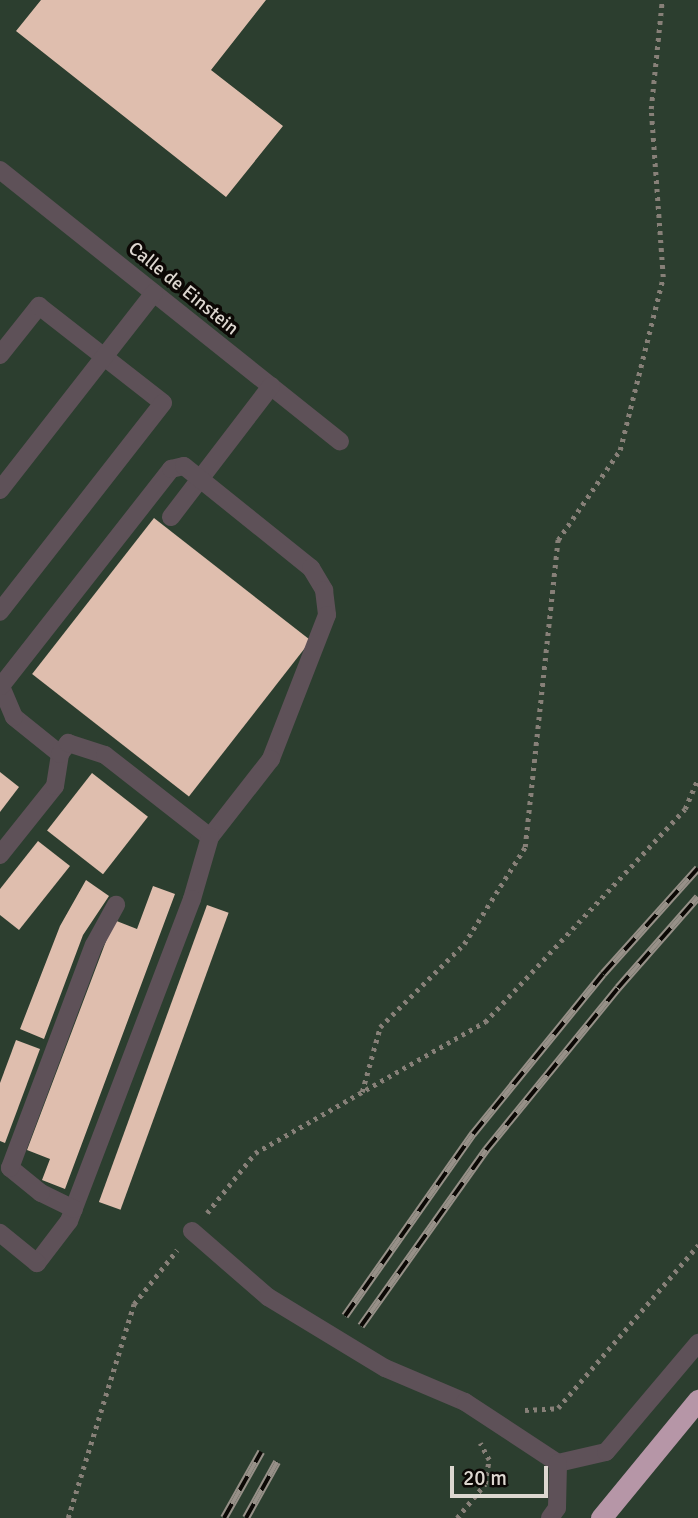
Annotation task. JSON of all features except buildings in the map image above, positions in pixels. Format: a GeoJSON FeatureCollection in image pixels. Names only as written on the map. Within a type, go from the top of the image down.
{"type":"FeatureCollection","features":[{"type":"Feature","properties":{"kind":"highway"},"geometry":{"type":"LineString","coordinates":[[601,1518],[698,1400]]}},
{"type":"Feature","properties":{"kind":"street","name":"Calle de Einstein"},"geometry":{"type":"LineString","coordinates":[[0,170],[340,441]]}},
{"type":"Feature","properties":{"kind":"street"},"geometry":{"type":"LineString","coordinates":[[0,490],[154,293]]}},
{"type":"Feature","properties":{"kind":"street"},"geometry":{"type":"LineString","coordinates":[[0,355],[39,306],[163,403],[0,612]]}},
{"type":"Feature","properties":{"kind":"street"},"geometry":{"type":"LineString","coordinates":[[171,517],[271,387]]}},
{"type":"Feature","properties":{"kind":"street"},"geometry":{"type":"LineString","coordinates":[[0,1233],[37,1263],[69,1220],[192,899],[209,837],[271,759],[327,615],[324,590],[311,568],[184,466],[171,469],[1,686],[7,717],[60,754]]}},
{"type":"Feature","properties":{"kind":"street"},"geometry":{"type":"LineString","coordinates":[[0,855],[55,786],[60,754],[68,743],[105,755],[209,837]]}},
{"type":"Feature","properties":{"kind":"street"},"geometry":{"type":"LineString","coordinates":[[74,1209],[41,1193],[10,1168],[94,944],[116,905]]}},
{"type":"Feature","properties":{"kind":"street"},"geometry":{"type":"LineString","coordinates":[[192,1231],[268,1297],[385,1368],[465,1402],[558,1463],[606,1452],[698,1343]]}},
{"type":"Feature","properties":{"kind":"street"},"geometry":{"type":"LineString","coordinates":[[550,1518],[557,1508],[558,1463]]}},
{"type":"Feature","properties":{"kind":"path"},"geometry":{"type":"LineString","coordinates":[[362,1092],[380,1027],[464,944],[525,847],[558,540],[620,450],[663,277],[651,109],[662,0]]}},
{"type":"Feature","properties":{"kind":"path"},"geometry":{"type":"LineString","coordinates":[[68,1518],[134,1304],[255,1153],[485,1022],[685,809],[698,779]]}},
{"type":"Feature","properties":{"kind":"path"},"geometry":{"type":"LineString","coordinates":[[457,1518],[485,1485],[489,1460],[478,1440],[497,1423],[521,1411],[558,1408],[698,1245]]}},
{"type":"Feature","properties":{"kind":"green space"},"geometry":{"type":"Polygon","coordinates":[[[0,0],[698,0],[698,1518],[0,1518],[0,0]]]}},
{"type":"Feature","properties":{"kind":"railway"},"geometry":{"type":"LineString","coordinates":[[345,1316],[473,1134],[603,974],[698,868]]}},
{"type":"Feature","properties":{"kind":"railway"},"geometry":{"type":"LineString","coordinates":[[361,1326],[486,1150],[618,988],[698,897]]}},
{"type":"Feature","properties":{"kind":"railway"},"geometry":{"type":"LineString","coordinates":[[224,1518],[261,1452]]}},
{"type":"Feature","properties":{"kind":"railway"},"geometry":{"type":"LineString","coordinates":[[246,1518],[277,1462]]}}]}
